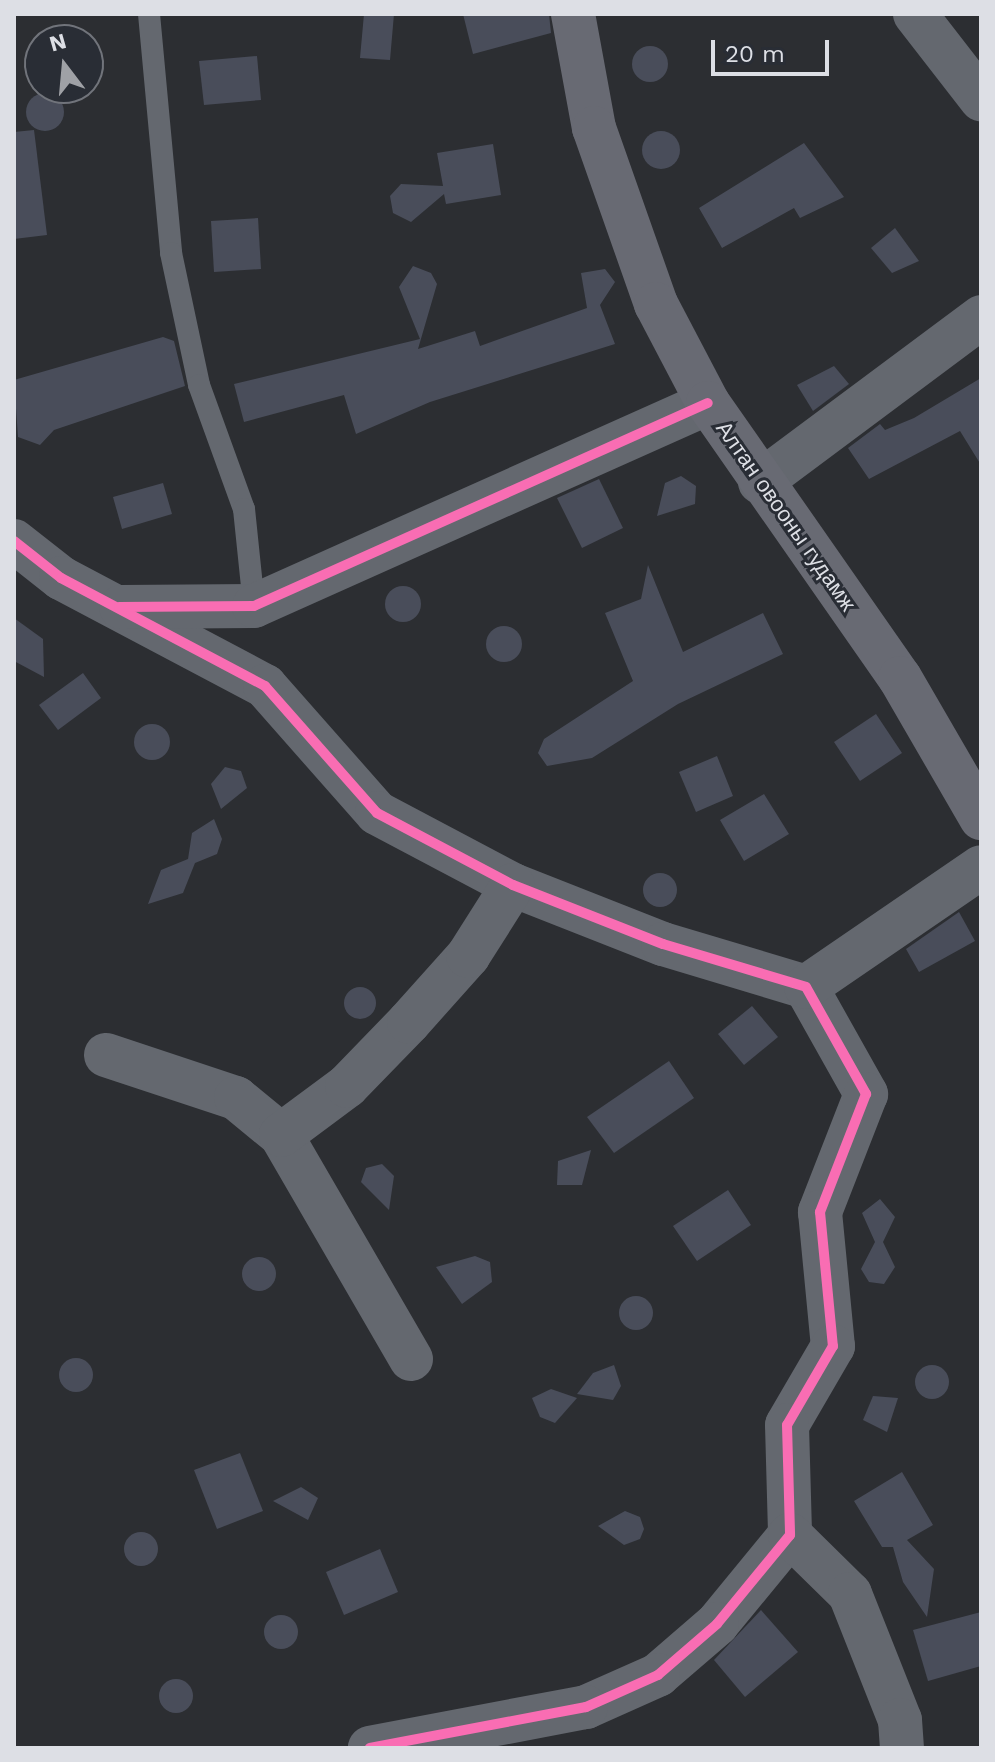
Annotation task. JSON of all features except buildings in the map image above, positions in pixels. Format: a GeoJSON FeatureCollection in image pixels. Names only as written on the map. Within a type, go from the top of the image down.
{"type":"FeatureCollection","features":[{"type":"Feature","properties":{"kind":"main road","name":"Алтан овооны гудамж"},"geometry":{"type":"LineString","coordinates":[[573,14],[594,128],[656,304],[708,403],[760,482],[900,678],[981,818]]}},
{"type":"Feature","properties":{"kind":"street"},"geometry":{"type":"LineString","coordinates":[[915,14],[981,99]]}},
{"type":"Feature","properties":{"kind":"street"},"geometry":{"type":"LineString","coordinates":[[760,482],[981,317]]}},
{"type":"Feature","properties":{"kind":"street"},"geometry":{"type":"LineString","coordinates":[[115,607],[254,606],[708,403]]}},
{"type":"Feature","properties":{"kind":"street"},"geometry":{"type":"LineString","coordinates":[[14,541],[115,607],[265,686],[377,813],[513,885],[663,944],[806,987],[866,1094],[820,1212],[833,1346],[787,1425],[790,1535],[717,1624],[658,1675],[586,1707],[370,1748]]}},
{"type":"Feature","properties":{"kind":"street"},"geometry":{"type":"LineString","coordinates":[[806,987],[981,867]]}},
{"type":"Feature","properties":{"kind":"street"},"geometry":{"type":"LineString","coordinates":[[281,1135],[347,1086],[409,1022],[468,956],[513,885]]}},
{"type":"Feature","properties":{"kind":"street"},"geometry":{"type":"LineString","coordinates":[[106,1055],[236,1098],[281,1135],[411,1359]]}},
{"type":"Feature","properties":{"kind":"street"},"geometry":{"type":"LineString","coordinates":[[790,1535],[850,1594],[900,1720],[902,1748]]}},
{"type":"Feature","properties":{"kind":"lane"},"geometry":{"type":"LineString","coordinates":[[149,14],[171,253],[199,385],[244,509],[254,606]]}},
{"type":"Feature","properties":{"kind":"cycle path"},"geometry":{"type":"LineString","coordinates":[[119,607],[254,606],[708,403]]}},
{"type":"Feature","properties":{"kind":"cycle path"},"geometry":{"type":"LineString","coordinates":[[14,541],[61,578],[265,686],[377,813],[513,885],[663,944],[806,987],[866,1094],[820,1212],[833,1346],[787,1425],[790,1535],[717,1624],[658,1675],[586,1707],[370,1748]]}}]}
